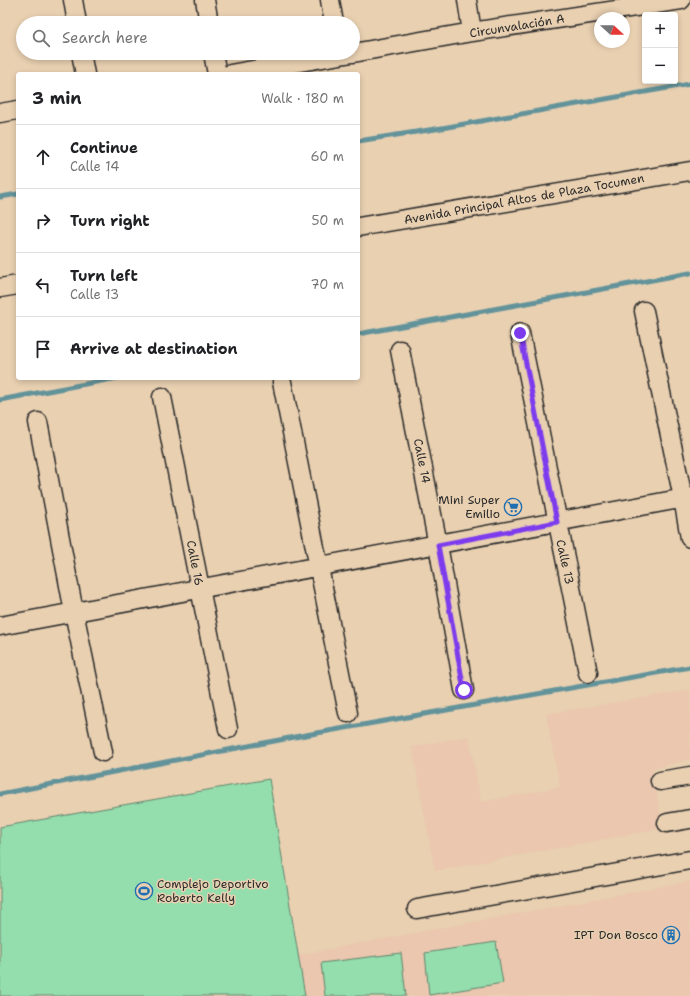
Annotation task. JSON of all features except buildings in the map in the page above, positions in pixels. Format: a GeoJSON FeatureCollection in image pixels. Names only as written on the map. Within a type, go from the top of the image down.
{"type":"FeatureCollection","features":[{"type":"Feature","properties":{"kind":"street"},"geometry":{"type":"LineString","coordinates":[[73,0],[76,16]]}},
{"type":"Feature","properties":{"kind":"street"},"geometry":{"type":"LineString","coordinates":[[205,0],[208,16]]}},
{"type":"Feature","properties":{"kind":"street"},"geometry":{"type":"LineString","coordinates":[[330,0],[333,16]]}},
{"type":"Feature","properties":{"kind":"street"},"geometry":{"type":"LineString","coordinates":[[466,0],[472,32]]}},
{"type":"Feature","properties":{"kind":"street","name":"Circunvalación A"},"geometry":{"type":"LineString","coordinates":[[360,52],[472,32],[593,7],[680,0]]}},
{"type":"Feature","properties":{"kind":"street"},"geometry":{"type":"LineString","coordinates":[[82,60],[85,72]]}},
{"type":"Feature","properties":{"kind":"street"},"geometry":{"type":"LineString","coordinates":[[215,60],[217,72]]}},
{"type":"Feature","properties":{"kind":"street","name":"Circunvalación A"},"geometry":{"type":"LineString","coordinates":[[242,72],[311,60]]}},
{"type":"Feature","properties":{"kind":"street"},"geometry":{"type":"LineString","coordinates":[[0,113],[16,110]]}},
{"type":"Feature","properties":{"kind":"street","name":"Avenida Principal Altos de Plaza Tocumen"},"geometry":{"type":"LineString","coordinates":[[360,227],[690,171]]}},
{"type":"Feature","properties":{"kind":"street"},"geometry":{"type":"LineString","coordinates":[[0,288],[16,285]]}},
{"type":"Feature","properties":{"kind":"street"},"geometry":{"type":"LineString","coordinates":[[644,311],[687,498],[690,538]]}},
{"type":"Feature","properties":{"kind":"street","name":"Calle 13"},"geometry":{"type":"LineString","coordinates":[[520,333],[588,673]]}},
{"type":"Feature","properties":{"kind":"street","name":"Calle 14"},"geometry":{"type":"LineString","coordinates":[[400,350],[438,545],[464,690]]}},
{"type":"Feature","properties":{"kind":"street"},"geometry":{"type":"LineString","coordinates":[[282,382],[320,566],[348,713]]}},
{"type":"Feature","properties":{"kind":"street","name":"Calle 16"},"geometry":{"type":"LineString","coordinates":[[162,397],[228,729]]}},
{"type":"Feature","properties":{"kind":"street"},"geometry":{"type":"LineString","coordinates":[[38,422],[74,612],[103,752]]}},
{"type":"Feature","properties":{"kind":"street"},"geometry":{"type":"LineString","coordinates":[[0,626],[687,498]]}},
{"type":"Feature","properties":{"kind":"street"},"geometry":{"type":"LineString","coordinates":[[660,781],[690,776]]}},
{"type":"Feature","properties":{"kind":"street"},"geometry":{"type":"LineString","coordinates":[[667,823],[690,819]]}},
{"type":"Feature","properties":{"kind":"street"},"geometry":{"type":"LineString","coordinates":[[417,909],[690,860]]}},
{"type":"Feature","properties":{"kind":"shaded area"},"geometry":{"type":"Polygon","coordinates":[[[690,690],[690,759],[652,769],[663,828],[435,871],[412,747],[469,736],[481,802],[560,787],[546,714],[690,690]]]}},
{"type":"Feature","properties":{"kind":"shaded area"},"geometry":{"type":"Polygon","coordinates":[[[690,881],[690,996],[305,996],[298,955],[690,881]]]}},
{"type":"Feature","properties":{"kind":"green space","name":"Complejo Deportivo Roberto Kelly"},"geometry":{"type":"Polygon","coordinates":[[[269,779],[305,996],[0,996],[0,827],[269,779]]]}},
{"type":"Feature","properties":{"kind":"green space"},"geometry":{"type":"Polygon","coordinates":[[[496,942],[503,983],[429,995],[425,953],[496,942]]]}},
{"type":"Feature","properties":{"kind":"green space"},"geometry":{"type":"Polygon","coordinates":[[[401,953],[406,996],[325,996],[321,963],[401,953]]]}},
{"type":"Feature","properties":{"kind":"waterway"},"geometry":{"type":"LineString","coordinates":[[360,141],[442,128],[690,84]]}},
{"type":"Feature","properties":{"kind":"waterway"},"geometry":{"type":"LineString","coordinates":[[0,197],[16,194]]}},
{"type":"Feature","properties":{"kind":"waterway"},"geometry":{"type":"LineString","coordinates":[[360,334],[690,273]]}},
{"type":"Feature","properties":{"kind":"waterway"},"geometry":{"type":"LineString","coordinates":[[0,400],[106,380]]}},
{"type":"Feature","properties":{"kind":"waterway"},"geometry":{"type":"LineString","coordinates":[[0,794],[300,736],[690,667]]}},
{"type":"Feature","properties":{"kind":"place","name":"Mini Super Emilio"},"geometry":{"type":"Point","coordinates":[513,507]}},
{"type":"Feature","properties":{"kind":"place","name":"Complejo Deportivo Roberto Kelly"},"geometry":{"type":"Point","coordinates":[144,891]}},
{"type":"Feature","properties":{"kind":"place","name":"IPT Don Bosco"},"geometry":{"type":"Point","coordinates":[671,935]}},
{"type":"Feature","properties":{"kind":"route"},"geometry":{"type":"LineString","coordinates":[[464,690],[438,545],[557,522],[520,333]]}}]}
